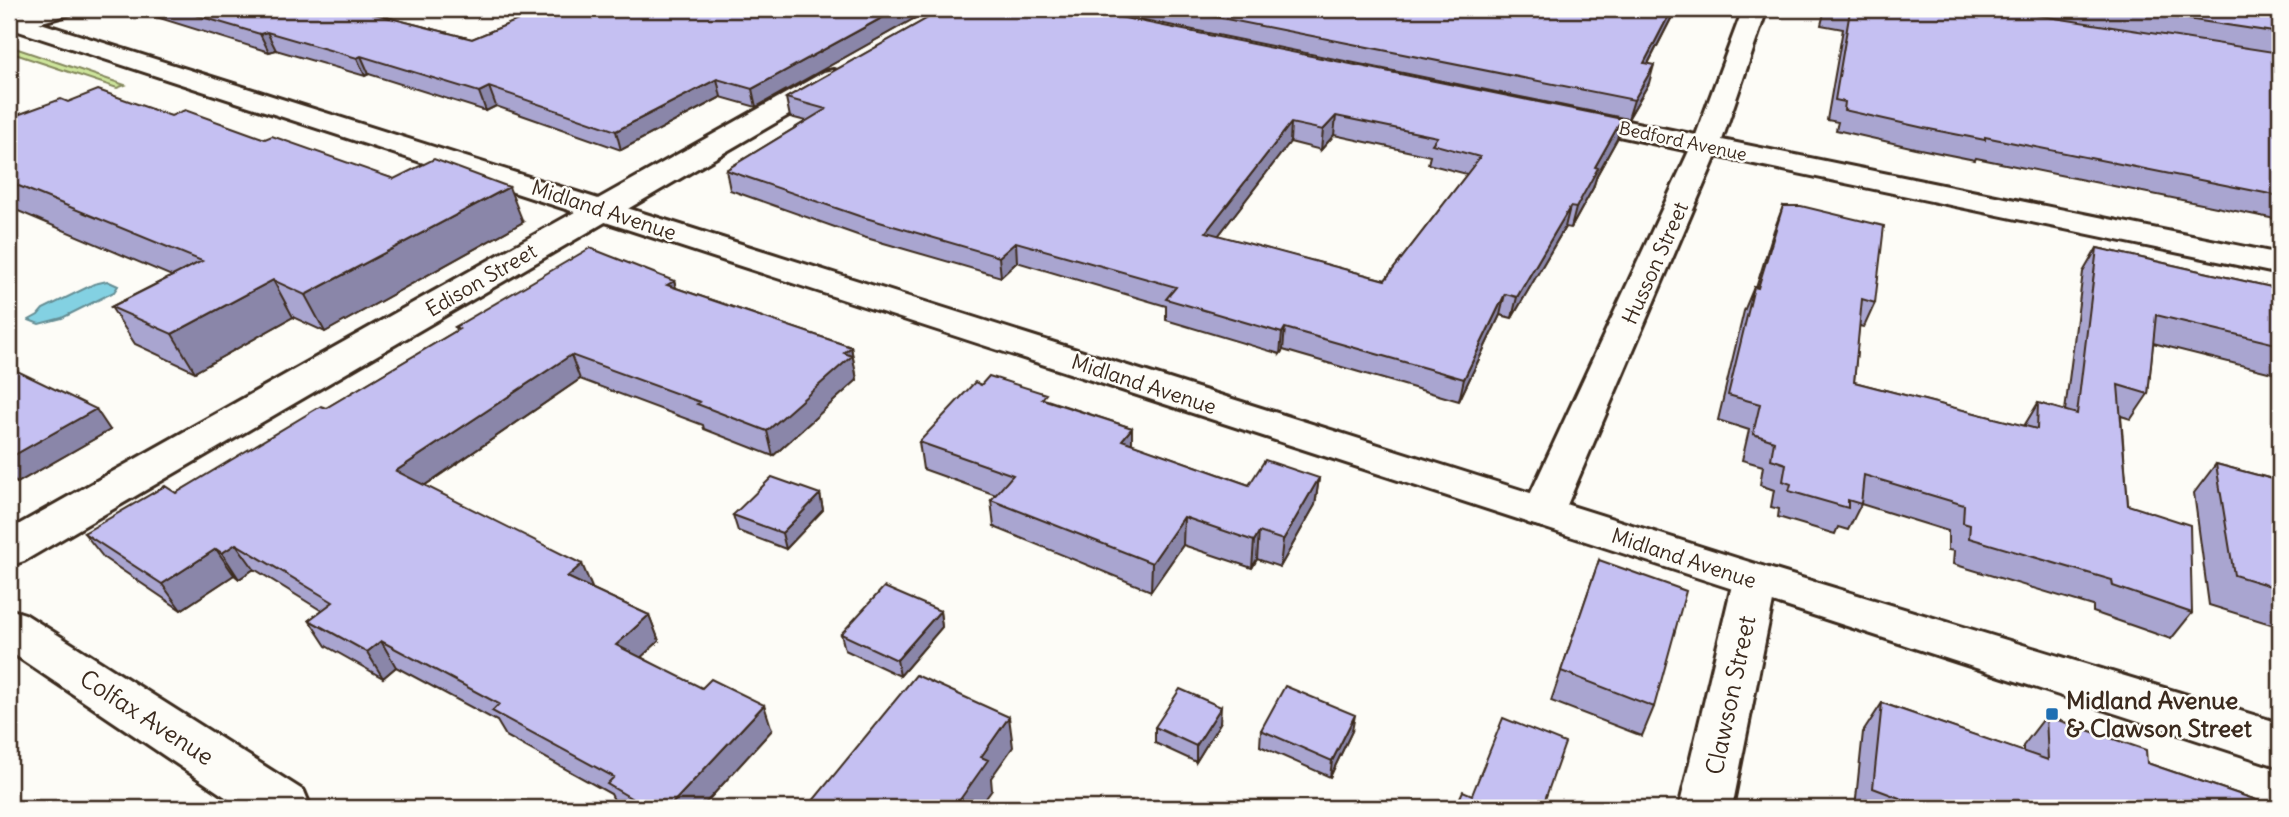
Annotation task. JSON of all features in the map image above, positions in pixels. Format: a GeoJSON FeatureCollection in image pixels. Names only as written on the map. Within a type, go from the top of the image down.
{"type":"FeatureCollection","features":[{"type":"Feature","properties":{"kind":"street"},"geometry":{"type":"LineString","coordinates":[[11,22],[63,9]]}},
{"type":"Feature","properties":{"kind":"street","name":"Husson Street"},"geometry":{"type":"LineString","coordinates":[[1543,512],[1706,146],[1755,9]]}},
{"type":"Feature","properties":{"kind":"street","name":"Midland Avenue"},"geometry":{"type":"LineString","coordinates":[[11,22],[1755,581],[2280,745]]}},
{"type":"Feature","properties":{"kind":"street","name":"Edison Street"},"geometry":{"type":"LineString","coordinates":[[9,550],[860,63]]}},
{"type":"Feature","properties":{"kind":"street","name":"Bedford Avenue"},"geometry":{"type":"LineString","coordinates":[[1544,113],[2280,264]]}},
{"type":"Feature","properties":{"kind":"street","name":"Clawson Street"},"geometry":{"type":"LineString","coordinates":[[1705,808],[1755,581]]}},
{"type":"Feature","properties":{"kind":"street","name":"Colfax Avenue"},"geometry":{"type":"LineString","coordinates":[[9,626],[285,808]]}},
{"type":"Feature","properties":{"kind":"green space"},"geometry":{"type":"Polygon","coordinates":[[[9,46],[125,85],[117,88],[9,52],[9,46]]]}},
{"type":"Feature","properties":{"kind":"water"},"geometry":{"type":"Polygon","coordinates":[[[107,281],[118,286],[114,292],[62,318],[39,324],[29,320],[43,309],[94,284],[107,281]]]}},
{"type":"Feature","properties":{"kind":"building"},"geometry":{"type":"Polygon","coordinates":[[[175,9],[355,9],[472,39],[545,9],[898,9],[752,89],[717,79],[616,131],[489,87],[479,92],[361,56],[357,58],[267,32],[260,34],[175,9]]]}},
{"type":"Feature","properties":{"kind":"building"},"geometry":{"type":"Polygon","coordinates":[[[944,9],[1080,9],[1622,119],[1576,208],[1570,207],[1517,297],[1505,294],[1464,379],[1285,328],[1282,333],[1166,299],[1176,287],[1016,242],[999,257],[859,216],[726,170],[826,109],[786,98],[944,9]],[[1336,116],[1323,130],[1291,123],[1206,232],[1385,280],[1480,157],[1432,144],[1437,137],[1336,116]]]}},
{"type":"Feature","properties":{"kind":"building"},"geometry":{"type":"Polygon","coordinates":[[[1176,9],[1672,9],[1644,63],[1654,65],[1634,100],[1176,9]]]}},
{"type":"Feature","properties":{"kind":"building"},"geometry":{"type":"Polygon","coordinates":[[[1839,9],[1996,9],[2280,53],[2280,196],[1985,137],[1985,140],[1924,128],[1844,110],[1845,102],[1835,100],[1850,11],[1839,9]]]}},
{"type":"Feature","properties":{"kind":"building"},"geometry":{"type":"Polygon","coordinates":[[[2121,9],[2280,9],[2280,33],[2121,9]]]}},
{"type":"Feature","properties":{"kind":"building"},"geometry":{"type":"Polygon","coordinates":[[[98,90],[171,116],[185,110],[265,139],[272,136],[394,179],[434,159],[509,187],[305,295],[273,280],[172,334],[111,307],[202,261],[9,182],[9,118],[61,99],[68,102],[98,90]]]}},
{"type":"Feature","properties":{"kind":"building"},"geometry":{"type":"Polygon","coordinates":[[[1783,206],[1801,206],[1884,226],[1875,303],[1862,299],[1854,382],[2037,429],[2038,403],[2077,414],[2097,248],[2280,289],[2280,345],[2156,315],[2148,394],[2118,385],[2128,505],[2190,525],[2192,613],[2113,586],[2112,580],[1969,538],[1970,525],[1963,523],[1964,505],[1864,475],[1861,504],[1848,500],[1848,508],[1789,491],[1791,484],[1783,481],[1786,464],[1771,459],[1774,441],[1753,434],[1760,404],[1728,395],[1754,287],[1758,288],[1783,206]]]}},
{"type":"Feature","properties":{"kind":"building"},"geometry":{"type":"Polygon","coordinates":[[[590,248],[674,281],[667,285],[851,347],[844,353],[852,356],[767,431],[697,404],[700,402],[571,355],[396,471],[582,564],[567,577],[649,615],[616,645],[702,688],[711,679],[764,705],[668,808],[648,808],[607,784],[614,777],[492,711],[499,704],[381,641],[367,652],[309,620],[333,602],[236,544],[222,553],[216,549],[162,584],[84,533],[165,486],[176,493],[321,406],[326,408],[459,329],[455,327],[590,248]]]}},
{"type":"Feature","properties":{"kind":"building"},"geometry":{"type":"Polygon","coordinates":[[[9,367],[96,409],[9,458],[9,367]]]}},
{"type":"Feature","properties":{"kind":"building"},"geometry":{"type":"Polygon","coordinates":[[[989,376],[1046,394],[1042,399],[1132,428],[1122,440],[1249,485],[1265,460],[1319,478],[1283,540],[1259,532],[1254,541],[1184,517],[1152,563],[991,500],[1013,475],[919,442],[975,382],[981,385],[989,376]]]}},
{"type":"Feature","properties":{"kind":"building"},"geometry":{"type":"Polygon","coordinates":[[[2216,464],[2280,481],[2280,589],[2234,575],[2216,464]]]}},
{"type":"Feature","properties":{"kind":"building"},"geometry":{"type":"Polygon","coordinates":[[[772,477],[820,494],[782,533],[733,515],[772,477]]]}},
{"type":"Feature","properties":{"kind":"building"},"geometry":{"type":"Polygon","coordinates":[[[1599,560],[1686,591],[1654,707],[1561,671],[1599,560]]]}},
{"type":"Feature","properties":{"kind":"building"},"geometry":{"type":"Polygon","coordinates":[[[884,587],[940,611],[897,660],[841,634],[884,587]]]}},
{"type":"Feature","properties":{"kind":"building"},"geometry":{"type":"Polygon","coordinates":[[[916,675],[1009,717],[981,757],[988,760],[954,808],[807,808],[916,675]]]}},
{"type":"Feature","properties":{"kind":"building"},"geometry":{"type":"Polygon","coordinates":[[[1285,686],[1355,715],[1332,761],[1261,730],[1285,686]]]}},
{"type":"Feature","properties":{"kind":"building"},"geometry":{"type":"Polygon","coordinates":[[[1180,689],[1221,707],[1196,746],[1155,727],[1180,689]]]}},
{"type":"Feature","properties":{"kind":"building"},"geometry":{"type":"Polygon","coordinates":[[[1882,703],[2048,760],[2046,716],[2146,750],[2147,763],[2280,808],[1926,808],[1873,788],[1882,703]]]}},
{"type":"Feature","properties":{"kind":"building"},"geometry":{"type":"Polygon","coordinates":[[[1503,718],[1565,743],[1542,808],[1455,808],[1463,791],[1472,795],[1503,718]]]}},
{"type":"Feature","properties":{"kind":"place","name":"Midland Avenue & Clawson Street"},"geometry":{"type":"Point","coordinates":[2052,714]}}]}
